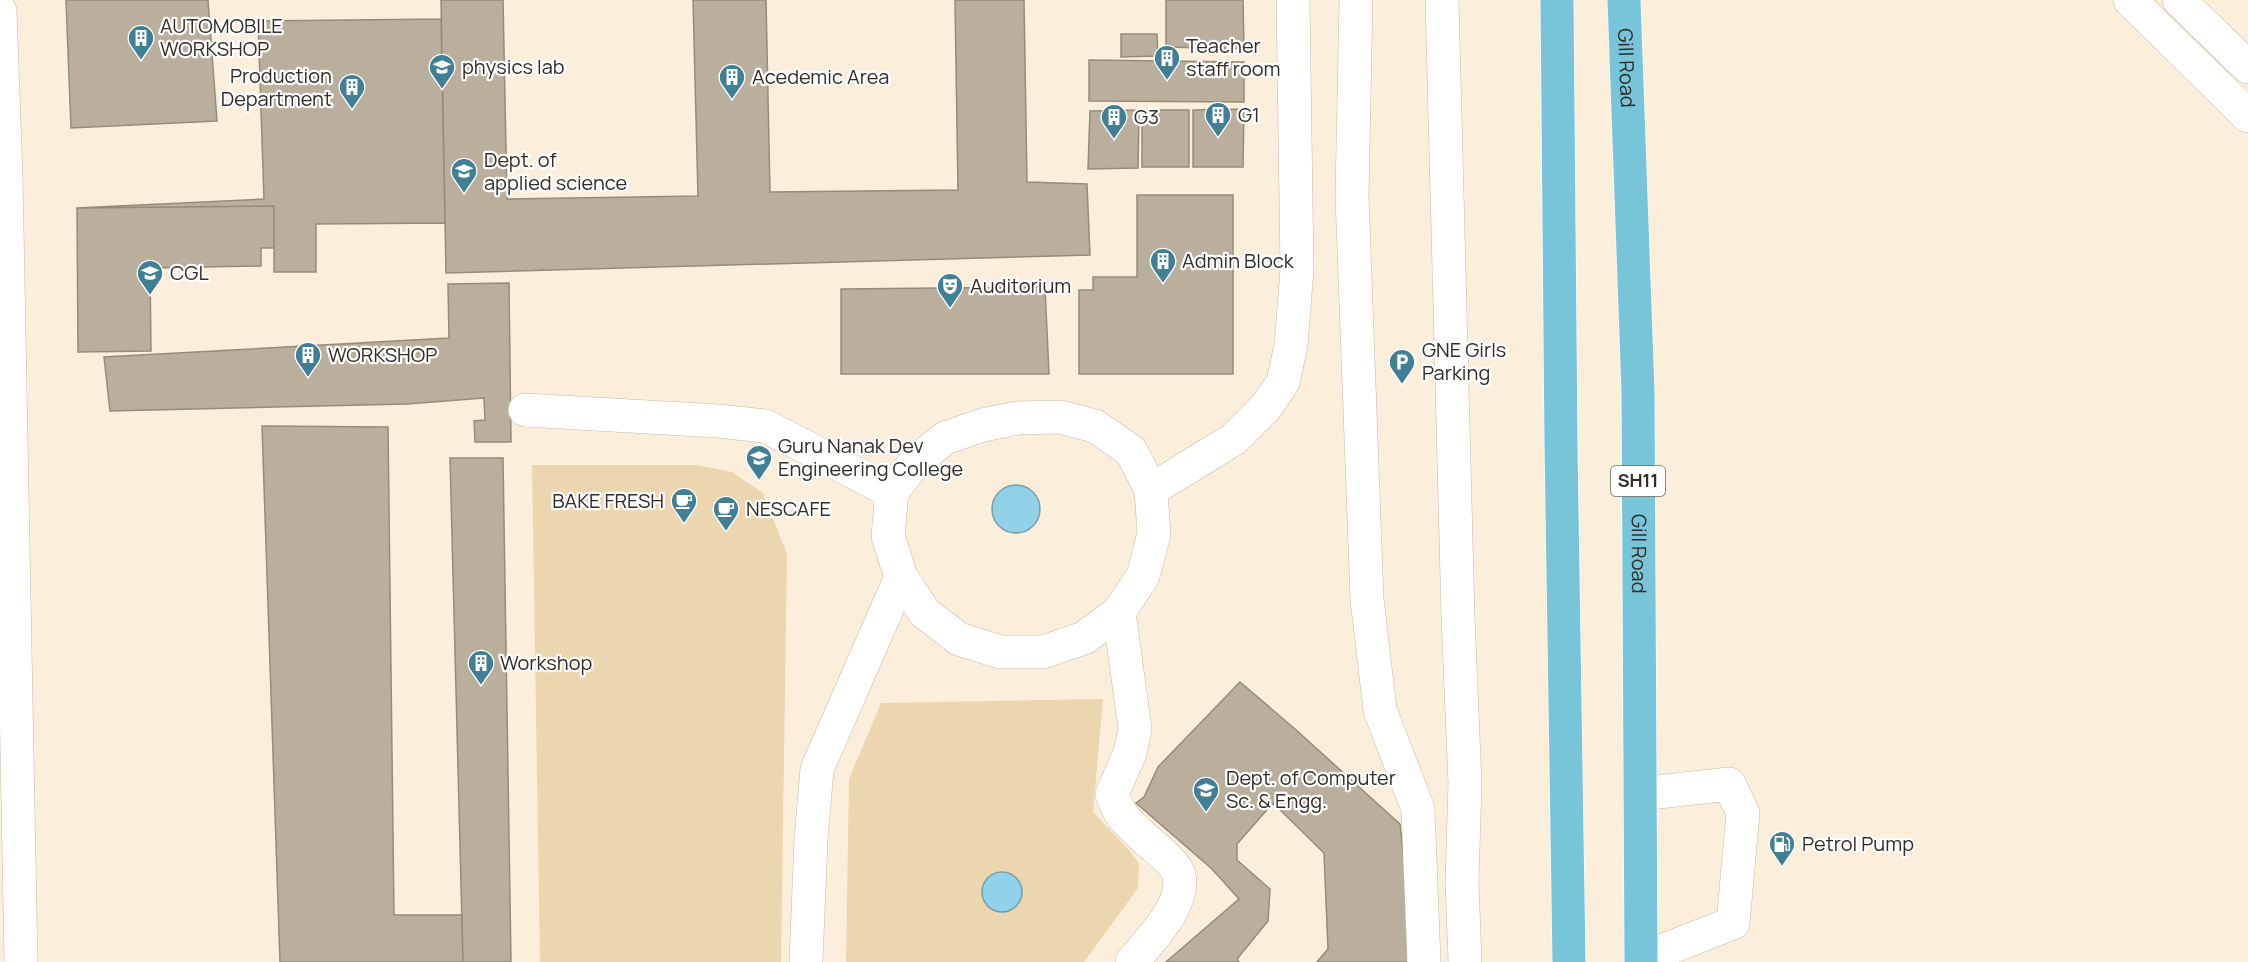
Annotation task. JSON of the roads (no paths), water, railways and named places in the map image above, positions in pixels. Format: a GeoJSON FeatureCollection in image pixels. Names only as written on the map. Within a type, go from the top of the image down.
{"type":"FeatureCollection","features":[{"type":"Feature","properties":{"kind":"main road"},"geometry":{"type":"LineString","coordinates":[[1557,0],[1569,962]]}},
{"type":"Feature","properties":{"kind":"main road","name":"Gill Road"},"geometry":{"type":"LineString","coordinates":[[1624,0],[1638,392],[1641,961]]}},
{"type":"Feature","properties":{"kind":"street"},"geometry":{"type":"LineString","coordinates":[[1151,490],[1234,439],[1266,407],[1283,382],[1291,346],[1297,269],[1293,0]]}},
{"type":"Feature","properties":{"kind":"street"},"geometry":{"type":"LineString","coordinates":[[1356,0],[1352,196],[1367,599],[1380,710],[1418,809],[1424,962]]}},
{"type":"Feature","properties":{"kind":"street"},"geometry":{"type":"LineString","coordinates":[[1443,0],[1458,617],[1465,783],[1462,881],[1465,962]]}},
{"type":"Feature","properties":{"kind":"street"},"geometry":{"type":"LineString","coordinates":[[2130,0],[2248,116]]}},
{"type":"Feature","properties":{"kind":"street"},"geometry":{"type":"LineString","coordinates":[[2179,0],[2248,67]]}},
{"type":"Feature","properties":{"kind":"street"},"geometry":{"type":"LineString","coordinates":[[0,11],[6,176],[9,754],[21,962]]}},
{"type":"Feature","properties":{"kind":"street"},"geometry":{"type":"LineString","coordinates":[[2205,26],[2248,31]]}},
{"type":"Feature","properties":{"kind":"street"},"geometry":{"type":"LineString","coordinates":[[525,410],[718,421],[765,426],[892,492]]}},
{"type":"Feature","properties":{"kind":"street"},"geometry":{"type":"LineString","coordinates":[[1060,417],[1095,426],[1131,451],[1151,490],[1154,534],[1143,576],[1119,612],[1084,638],[1043,652],[1000,652],[959,639],[925,613],[901,577],[888,536],[892,492],[914,464],[945,438],[1017,418],[1060,417]]}},
{"type":"Feature","properties":{"kind":"street"},"geometry":{"type":"LineString","coordinates":[[807,962],[816,769],[901,577]]}},
{"type":"Feature","properties":{"kind":"street"},"geometry":{"type":"LineString","coordinates":[[1119,612],[1135,729],[1130,753],[1112,794],[1118,813],[1153,848],[1166,856],[1179,874],[1178,898],[1167,917],[1132,962]]}},
{"type":"Feature","properties":{"kind":"street"},"geometry":{"type":"LineString","coordinates":[[1640,794],[1729,784],[1743,813],[1733,923],[1641,961]]}},
{"type":"Feature","properties":{"kind":"water"},"geometry":{"type":"Polygon","coordinates":[[[1016,485],[1033,492],[1040,509],[1033,526],[1016,533],[999,526],[992,509],[999,492],[1016,485]]]}},
{"type":"Feature","properties":{"kind":"water"},"geometry":{"type":"Polygon","coordinates":[[[1002,872],[1010,873],[1016,878],[1021,884],[1021,900],[1016,906],[1010,911],[1002,912],[994,911],[988,906],[983,900],[982,892],[983,884],[988,878],[994,873],[1002,872]]]}},
{"type":"Feature","properties":{"kind":"place","name":"AUTOMOBILE WORKSHOP"},"geometry":{"type":"Point","coordinates":[141,61]}},
{"type":"Feature","properties":{"kind":"place","name":"Teacher staff room"},"geometry":{"type":"Point","coordinates":[1167,81]}},
{"type":"Feature","properties":{"kind":"place","name":"physics lab"},"geometry":{"type":"Point","coordinates":[442,90]}},
{"type":"Feature","properties":{"kind":"place","name":"Acedemic Area"},"geometry":{"type":"Point","coordinates":[732,100]}},
{"type":"Feature","properties":{"kind":"place","name":"Production Department"},"geometry":{"type":"Point","coordinates":[352,110]}},
{"type":"Feature","properties":{"kind":"place","name":"G1"},"geometry":{"type":"Point","coordinates":[1218,138]}},
{"type":"Feature","properties":{"kind":"place","name":"G3"},"geometry":{"type":"Point","coordinates":[1114,140]}},
{"type":"Feature","properties":{"kind":"place","name":"Dept. of applied science"},"geometry":{"type":"Point","coordinates":[464,194]}},
{"type":"Feature","properties":{"kind":"place","name":"Admin Block"},"geometry":{"type":"Point","coordinates":[1163,284]}},
{"type":"Feature","properties":{"kind":"place","name":"CGL"},"geometry":{"type":"Point","coordinates":[150,296]}},
{"type":"Feature","properties":{"kind":"place","name":"Auditorium"},"geometry":{"type":"Point","coordinates":[950,309]}},
{"type":"Feature","properties":{"kind":"place","name":"WORKSHOP"},"geometry":{"type":"Point","coordinates":[308,378]}},
{"type":"Feature","properties":{"kind":"place","name":"GNE Girls Parking"},"geometry":{"type":"Point","coordinates":[1402,385]}},
{"type":"Feature","properties":{"kind":"place","name":"Guru Nanak Dev Engineering College"},"geometry":{"type":"Point","coordinates":[759,481]}},
{"type":"Feature","properties":{"kind":"place","name":"BAKE FRESH"},"geometry":{"type":"Point","coordinates":[684,524]}},
{"type":"Feature","properties":{"kind":"place","name":"NESCAFE"},"geometry":{"type":"Point","coordinates":[726,532]}},
{"type":"Feature","properties":{"kind":"place","name":"Workshop"},"geometry":{"type":"Point","coordinates":[481,686]}},
{"type":"Feature","properties":{"kind":"place","name":"Dept. of Computer Sc. & Engg."},"geometry":{"type":"Point","coordinates":[1206,813]}},
{"type":"Feature","properties":{"kind":"place","name":"Petrol Pump"},"geometry":{"type":"Point","coordinates":[1782,867]}}]}
